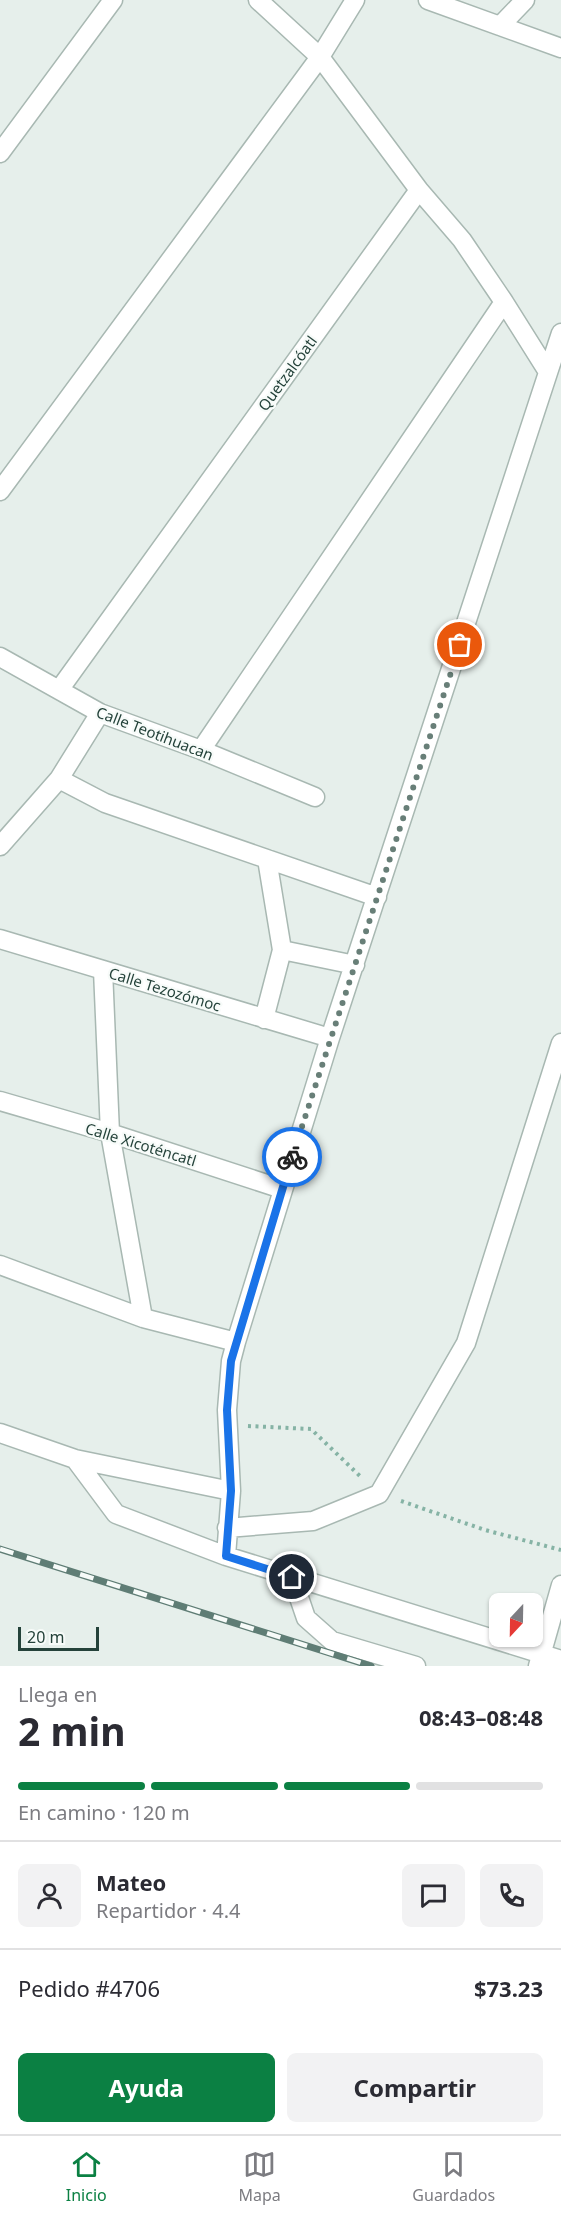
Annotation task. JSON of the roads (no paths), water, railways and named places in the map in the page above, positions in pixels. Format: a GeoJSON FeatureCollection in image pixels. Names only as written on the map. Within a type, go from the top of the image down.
{"type":"FeatureCollection","features":[{"type":"Feature","properties":{"kind":"street"},"geometry":{"type":"LineString","coordinates":[[0,153],[113,0]]}},
{"type":"Feature","properties":{"kind":"street"},"geometry":{"type":"LineString","coordinates":[[258,0],[320,57],[419,190],[462,240],[548,372]]}},
{"type":"Feature","properties":{"kind":"street"},"geometry":{"type":"LineString","coordinates":[[0,491],[320,57],[354,0]]}},
{"type":"Feature","properties":{"kind":"street"},"geometry":{"type":"LineString","coordinates":[[428,0],[561,48]]}},
{"type":"Feature","properties":{"kind":"street"},"geometry":{"type":"LineString","coordinates":[[500,26],[525,0]]}},
{"type":"Feature","properties":{"kind":"street","name":"Quetzalcóatl"},"geometry":{"type":"LineString","coordinates":[[58,690],[419,190]]}},
{"type":"Feature","properties":{"kind":"street"},"geometry":{"type":"LineString","coordinates":[[201,750],[504,302]]}},
{"type":"Feature","properties":{"kind":"street"},"geometry":{"type":"LineString","coordinates":[[226,1556],[231,1491],[227,1410],[231,1361],[236,1342],[330,1038],[561,333]]}},
{"type":"Feature","properties":{"kind":"street","name":"Calle Teotihuacan"},"geometry":{"type":"LineString","coordinates":[[0,657],[100,713],[201,750],[315,797]]}},
{"type":"Feature","properties":{"kind":"street"},"geometry":{"type":"LineString","coordinates":[[1,842],[59,779],[100,713]]}},
{"type":"Feature","properties":{"kind":"street"},"geometry":{"type":"LineString","coordinates":[[59,779],[105,803],[378,897]]}},
{"type":"Feature","properties":{"kind":"street"},"geometry":{"type":"LineString","coordinates":[[264,1019],[282,950],[267,859]]}},
{"type":"Feature","properties":{"kind":"street","name":"Calle Tezozómoc"},"geometry":{"type":"LineString","coordinates":[[0,939],[330,1038]]}},
{"type":"Feature","properties":{"kind":"street"},"geometry":{"type":"LineString","coordinates":[[282,950],[355,965]]}},
{"type":"Feature","properties":{"kind":"street"},"geometry":{"type":"LineString","coordinates":[[103,970],[110,1133],[143,1318]]}},
{"type":"Feature","properties":{"kind":"street"},"geometry":{"type":"LineString","coordinates":[[227,1528],[313,1521],[379,1494],[466,1343],[561,1043]]}},
{"type":"Feature","properties":{"kind":"street","name":"Calle Xicoténcatl"},"geometry":{"type":"LineString","coordinates":[[0,1101],[110,1133],[282,1189]]}},
{"type":"Feature","properties":{"kind":"street"},"geometry":{"type":"LineString","coordinates":[[0,1265],[143,1318],[236,1342]]}},
{"type":"Feature","properties":{"kind":"street"},"geometry":{"type":"LineString","coordinates":[[0,1432],[75,1459],[231,1491]]}},
{"type":"Feature","properties":{"kind":"street"},"geometry":{"type":"LineString","coordinates":[[75,1459],[116,1514],[226,1556],[540,1660],[561,1660]]}},
{"type":"Feature","properties":{"kind":"street"},"geometry":{"type":"LineString","coordinates":[[292,1577],[306,1618],[332,1641],[416,1666]]}},
{"type":"Feature","properties":{"kind":"street"},"geometry":{"type":"LineString","coordinates":[[540,1660],[561,1585]]}},
{"type":"Feature","properties":{"kind":"railway"},"geometry":{"type":"LineString","coordinates":[[0,1549],[371,1666]]}}]}
